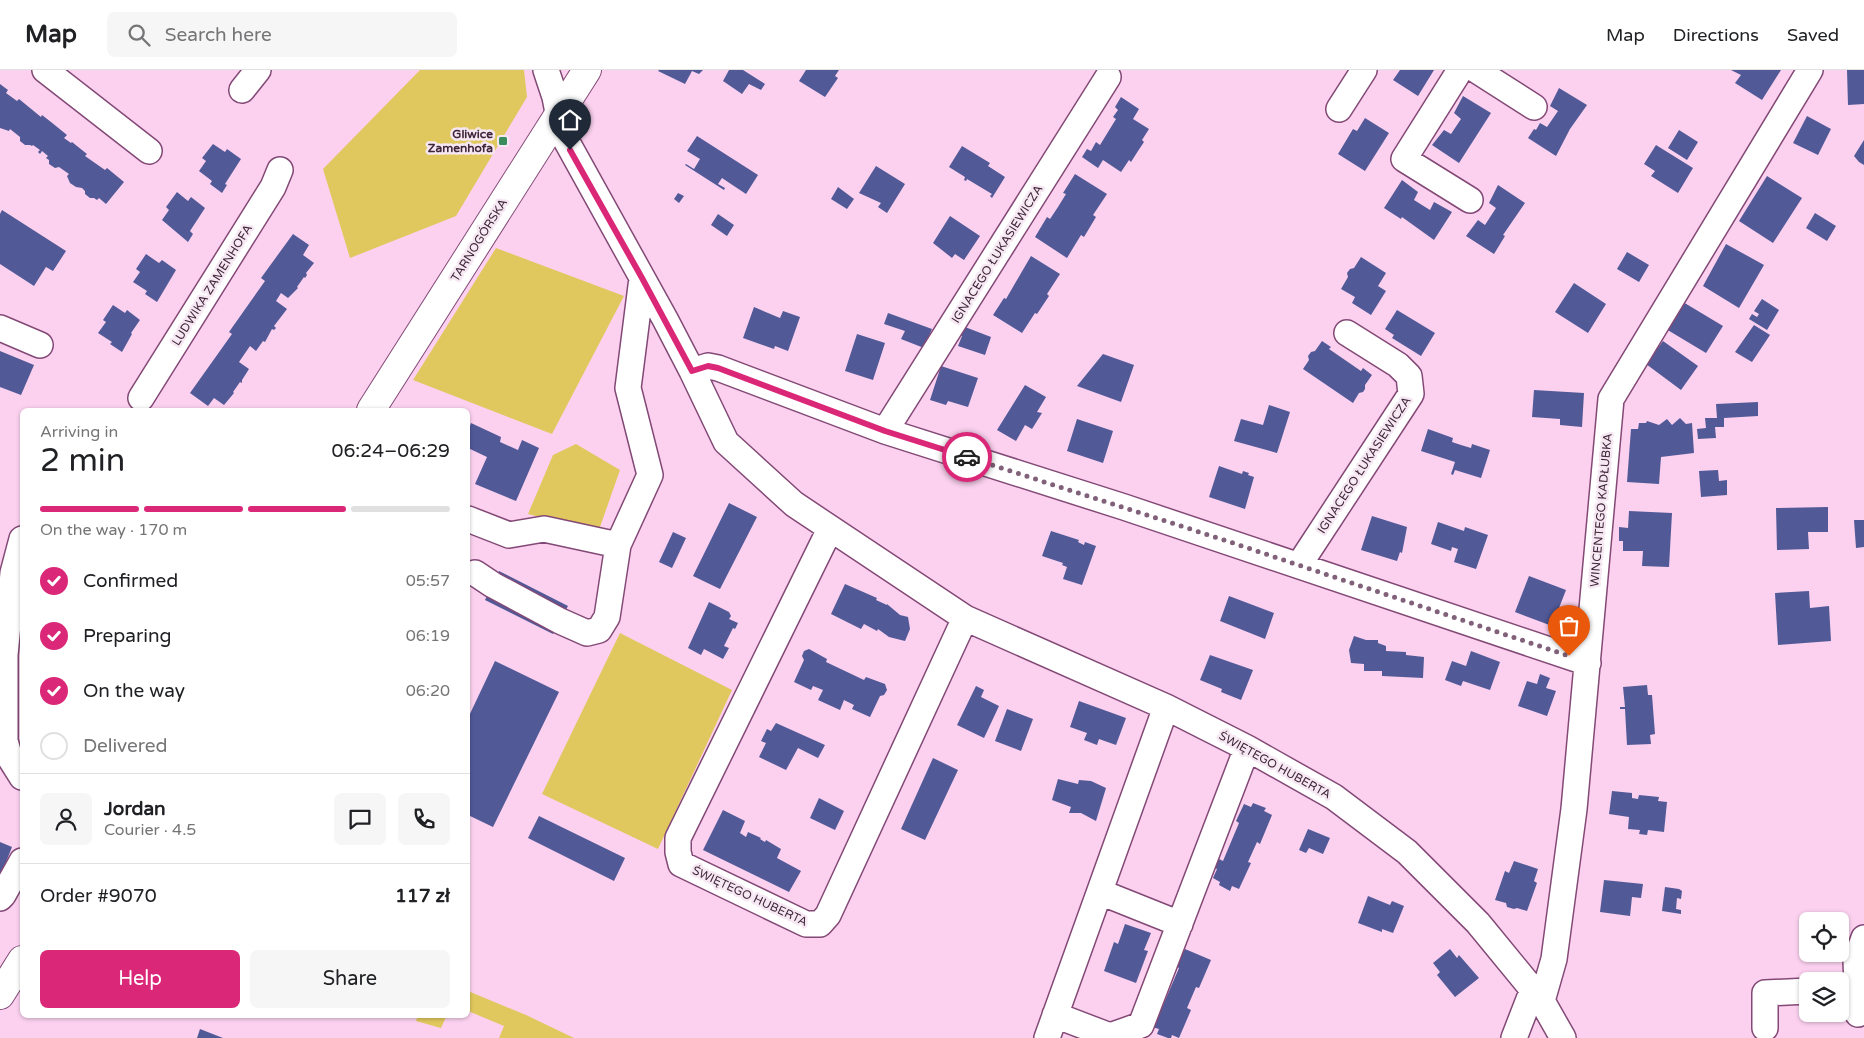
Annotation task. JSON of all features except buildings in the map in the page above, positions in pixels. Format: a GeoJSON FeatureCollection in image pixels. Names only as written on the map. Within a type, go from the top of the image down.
{"type":"FeatureCollection","features":[{"type":"Feature","properties":{"kind":"main road","name":"TARNOGÓRSKA"},"geometry":{"type":"LineString","coordinates":[[372,408],[587,70]]}},
{"type":"Feature","properties":{"kind":"main road"},"geometry":{"type":"LineString","coordinates":[[0,995],[20,963]]}},
{"type":"Feature","properties":{"kind":"street"},"geometry":{"type":"LineString","coordinates":[[45,70],[149,152]]}},
{"type":"Feature","properties":{"kind":"street"},"geometry":{"type":"LineString","coordinates":[[242,90],[258,70]]}},
{"type":"Feature","properties":{"kind":"street","name":"ŚWIĘTEGO HUBERTA"},"geometry":{"type":"LineString","coordinates":[[546,70],[555,97],[562,133],[692,371],[726,442],[794,504],[965,618],[1166,707],[1247,748],[1334,797],[1407,852],[1478,923],[1538,995],[1563,1038]]}},
{"type":"Feature","properties":{"kind":"street"},"geometry":{"type":"LineString","coordinates":[[1339,109],[1364,70]]}},
{"type":"Feature","properties":{"kind":"street"},"geometry":{"type":"LineString","coordinates":[[1460,70],[1404,159],[1470,200]]}},
{"type":"Feature","properties":{"kind":"street"},"geometry":{"type":"LineString","coordinates":[[1476,70],[1534,107]]}},
{"type":"Feature","properties":{"kind":"street","name":"WINCENTEGO KADŁUBKA"},"geometry":{"type":"LineString","coordinates":[[1538,995],[1554,959],[1574,809],[1611,399],[1810,70]]}},
{"type":"Feature","properties":{"kind":"street","name":"IGNACEGO ŁUKASIEWICZA"},"geometry":{"type":"LineString","coordinates":[[885,431],[1108,77]]}},
{"type":"Feature","properties":{"kind":"street","name":"LUDWIKA ZAMENHOFA"},"geometry":{"type":"LineString","coordinates":[[141,398],[273,187],[280,170]]}},
{"type":"Feature","properties":{"kind":"street"},"geometry":{"type":"LineString","coordinates":[[470,576],[493,585],[560,621],[587,633],[598,630],[606,616],[618,545],[650,475],[628,388],[642,278]]}},
{"type":"Feature","properties":{"kind":"street"},"geometry":{"type":"LineString","coordinates":[[0,328],[40,345]]}},
{"type":"Feature","properties":{"kind":"street","name":"IGNACEGO ŁUKASIEWICZA"},"geometry":{"type":"LineString","coordinates":[[1300,566],[1411,394],[1409,376],[1398,365],[1346,333]]}},
{"type":"Feature","properties":{"kind":"street"},"geometry":{"type":"LineString","coordinates":[[692,371],[708,366],[718,368],[885,431],[1300,566],[1588,663]]}},
{"type":"Feature","properties":{"kind":"street"},"geometry":{"type":"LineString","coordinates":[[470,520],[509,535],[544,529],[618,545]]}},
{"type":"Feature","properties":{"kind":"street","name":"ŚWIĘTEGO HUBERTA"},"geometry":{"type":"LineString","coordinates":[[830,529],[678,838],[678,852],[681,864],[806,924],[820,924],[828,915],[965,618]]}},
{"type":"Feature","properties":{"kind":"street"},"geometry":{"type":"LineString","coordinates":[[20,547],[13,573],[5,655],[5,741],[10,758],[20,773]]}},
{"type":"Feature","properties":{"kind":"street"},"geometry":{"type":"LineString","coordinates":[[1166,707],[1051,1027],[1110,1036],[1141,1026],[1247,748]]}},
{"type":"Feature","properties":{"kind":"street"},"geometry":{"type":"LineString","coordinates":[[0,898],[20,865]]}},
{"type":"Feature","properties":{"kind":"street"},"geometry":{"type":"LineString","coordinates":[[1100,892],[1180,924]]}},
{"type":"Feature","properties":{"kind":"street"},"geometry":{"type":"LineString","coordinates":[[1849,985],[1864,938]]}},
{"type":"Feature","properties":{"kind":"street"},"geometry":{"type":"LineString","coordinates":[[1765,1028],[1765,993],[1799,991]]}},
{"type":"Feature","properties":{"kind":"street"},"geometry":{"type":"LineString","coordinates":[[1849,992],[1858,1014]]}},
{"type":"Feature","properties":{"kind":"street"},"geometry":{"type":"LineString","coordinates":[[1514,1038],[1538,995]]}},
{"type":"Feature","properties":{"kind":"shaded area"},"geometry":{"type":"Polygon","coordinates":[[[420,70],[524,70],[527,97],[456,216],[350,258],[323,169],[420,70]]]}},
{"type":"Feature","properties":{"kind":"shaded area"},"geometry":{"type":"Polygon","coordinates":[[[496,248],[624,296],[552,434],[413,380],[496,248]]]}},
{"type":"Feature","properties":{"kind":"shaded area"},"geometry":{"type":"Polygon","coordinates":[[[576,444],[620,470],[600,527],[587,529],[528,514],[553,455],[576,444]]]}},
{"type":"Feature","properties":{"kind":"shaded area"},"geometry":{"type":"Polygon","coordinates":[[[620,633],[732,690],[658,849],[542,794],[620,633]]]}},
{"type":"Feature","properties":{"kind":"shaded area"},"geometry":{"type":"Polygon","coordinates":[[[470,992],[526,1015],[574,1038],[499,1038],[504,1026],[470,1012],[470,992]]]}},
{"type":"Feature","properties":{"kind":"shaded area"},"geometry":{"type":"Polygon","coordinates":[[[417,1018],[446,1018],[441,1028],[416,1021],[417,1018]]]}},
{"type":"Feature","properties":{"kind":"way so far"},"geometry":{"type":"LineString","coordinates":[[967,457],[1218,538],[1569,656]]}},
{"type":"Feature","properties":{"kind":"place","name":"Gliwice Zamenhofa"},"geometry":{"type":"Point","coordinates":[503,141]}},
{"type":"Feature","properties":{"kind":"route"},"geometry":{"type":"LineString","coordinates":[[570,150],[692,371],[708,366],[718,368],[885,431],[967,457]]}}]}
